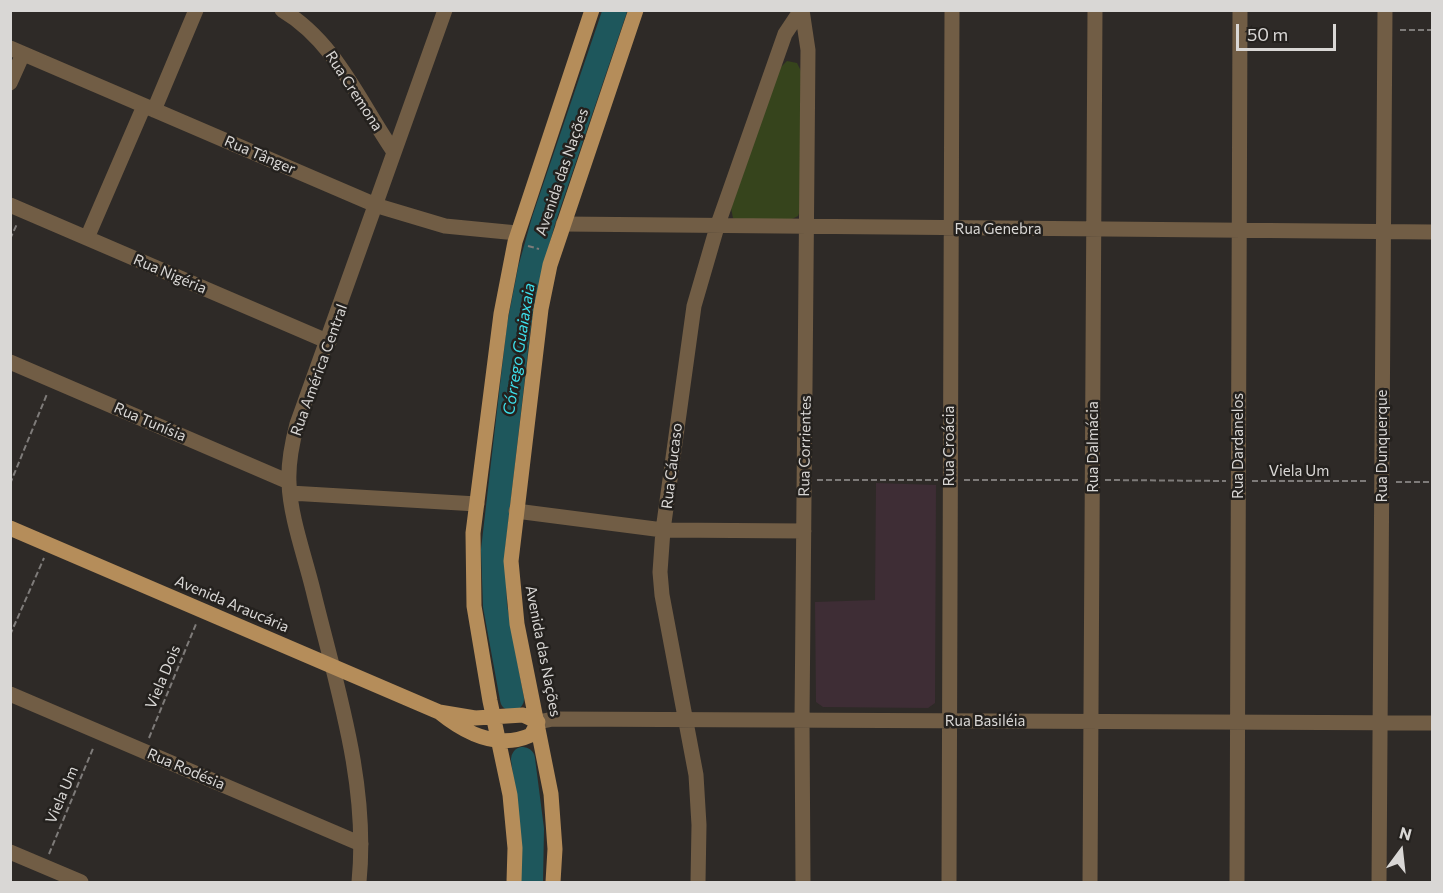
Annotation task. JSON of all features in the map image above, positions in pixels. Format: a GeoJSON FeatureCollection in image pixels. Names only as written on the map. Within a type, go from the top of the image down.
{"type":"FeatureCollection","features":[{"type":"Feature","properties":{"kind":"main road","name":"Avenida das Nações"},"geometry":{"type":"LineString","coordinates":[[514,882],[511,803],[513,741],[509,716],[477,631],[472,581],[477,504],[501,314],[517,233],[592,10]]}},
{"type":"Feature","properties":{"kind":"main road","name":"Avenida das Nações"},"geometry":{"type":"LineString","coordinates":[[553,882],[554,819],[538,722],[514,606],[511,561],[541,309],[550,266],[636,10]]}},
{"type":"Feature","properties":{"kind":"main road","name":"Avenida Araucária"},"geometry":{"type":"LineString","coordinates":[[10,528],[439,712],[475,718],[509,716],[538,722]]}},
{"type":"Feature","properties":{"kind":"main road","name":"Avenida Araucária"},"geometry":{"type":"LineString","coordinates":[[439,712],[460,728],[513,741]]}},
{"type":"Feature","properties":{"kind":"main road"},"geometry":{"type":"LineString","coordinates":[[513,741],[531,735],[538,722]]}},
{"type":"Feature","properties":{"kind":"street"},"geometry":{"type":"LineString","coordinates":[[87,238],[196,10]]}},
{"type":"Feature","properties":{"kind":"street","name":"Rua Cremona"},"geometry":{"type":"LineString","coordinates":[[282,10],[308,30],[330,53],[394,152]]}},
{"type":"Feature","properties":{"kind":"street","name":"Rua América Central"},"geometry":{"type":"LineString","coordinates":[[359,882],[361,844],[352,755],[289,488],[297,424],[378,206],[394,152],[445,10]]}},
{"type":"Feature","properties":{"kind":"street","name":"Rua Corrientes"},"geometry":{"type":"LineString","coordinates":[[802,10],[808,50],[802,720],[804,882]]}},
{"type":"Feature","properties":{"kind":"street","name":"Rua Cáucaso"},"geometry":{"type":"LineString","coordinates":[[698,882],[698,802],[687,719],[662,595],[660,572],[663,530],[689,330],[717,227],[785,34],[802,10]]}},
{"type":"Feature","properties":{"kind":"street","name":"Rua Croácia"},"geometry":{"type":"LineString","coordinates":[[949,882],[952,10]]}},
{"type":"Feature","properties":{"kind":"street","name":"Rua Dalmácia"},"geometry":{"type":"LineString","coordinates":[[1090,882],[1095,10]]}},
{"type":"Feature","properties":{"kind":"street","name":"Rua Dardanelos"},"geometry":{"type":"LineString","coordinates":[[1237,882],[1240,10]]}},
{"type":"Feature","properties":{"kind":"street","name":"Rua Dunquerque"},"geometry":{"type":"LineString","coordinates":[[1379,882],[1385,10]]}},
{"type":"Feature","properties":{"kind":"street"},"geometry":{"type":"LineString","coordinates":[[777,60],[790,52],[808,50]]}},
{"type":"Feature","properties":{"kind":"street"},"geometry":{"type":"LineString","coordinates":[[10,83],[17,51]]}},
{"type":"Feature","properties":{"kind":"street","name":"Rua Tânger"},"geometry":{"type":"LineString","coordinates":[[17,51],[378,206],[445,226],[517,233]]}},
{"type":"Feature","properties":{"kind":"street","name":"Rua Nigéria"},"geometry":{"type":"LineString","coordinates":[[16,208],[329,342]]}},
{"type":"Feature","properties":{"kind":"street","name":"Rua Genebra"},"geometry":{"type":"LineString","coordinates":[[563,224],[1432,232]]}},
{"type":"Feature","properties":{"kind":"street","name":"Rua Tunísia"},"geometry":{"type":"LineString","coordinates":[[10,362],[289,488],[477,504]]}},
{"type":"Feature","properties":{"kind":"street"},"geometry":{"type":"LineString","coordinates":[[516,511],[663,530],[804,531]]}},
{"type":"Feature","properties":{"kind":"street","name":"Rua Rodésia"},"geometry":{"type":"LineString","coordinates":[[10,694],[361,844]]}},
{"type":"Feature","properties":{"kind":"street","name":"Rua Basiléia"},"geometry":{"type":"LineString","coordinates":[[538,722],[553,719],[687,719],[1432,723]]}},
{"type":"Feature","properties":{"kind":"street"},"geometry":{"type":"LineString","coordinates":[[10,852],[79,882]]}},
{"type":"Feature","properties":{"kind":"street"},"geometry":{"type":"LineString","coordinates":[[57,882],[79,882]]}},
{"type":"Feature","properties":{"kind":"path"},"geometry":{"type":"LineString","coordinates":[[1385,30],[1432,30]]}},
{"type":"Feature","properties":{"kind":"path"},"geometry":{"type":"LineString","coordinates":[[10,239],[16,208]]}},
{"type":"Feature","properties":{"kind":"path"},"geometry":{"type":"LineString","coordinates":[[528,246],[543,250]]}},
{"type":"Feature","properties":{"kind":"path"},"geometry":{"type":"LineString","coordinates":[[10,484],[53,381]]}},
{"type":"Feature","properties":{"kind":"path","name":"Viela Um"},"geometry":{"type":"LineString","coordinates":[[1093,480],[1432,482]]}},
{"type":"Feature","properties":{"kind":"path"},"geometry":{"type":"LineString","coordinates":[[10,635],[50,545]]}},
{"type":"Feature","properties":{"kind":"path","name":"Viela Dois"},"geometry":{"type":"LineString","coordinates":[[143,751],[202,610]]}},
{"type":"Feature","properties":{"kind":"path","name":"Viela Um"},"geometry":{"type":"LineString","coordinates":[[44,867],[100,732]]}},
{"type":"Feature","properties":{"kind":"shaded area"},"geometry":{"type":"Polygon","coordinates":[[[876,483],[936,485],[935,703],[928,708],[823,707],[816,702],[815,602],[875,600],[876,483]]]}},
{"type":"Feature","properties":{"kind":"green space"},"geometry":{"type":"Polygon","coordinates":[[[787,61],[797,63],[801,71],[800,211],[798,216],[790,220],[737,220],[733,218],[731,208],[780,68],[787,61]]]}},
{"type":"Feature","properties":{"kind":"waterway","name":"Córrego Guaiaxaia"},"geometry":{"type":"LineString","coordinates":[[512,699],[495,606],[493,550],[519,325],[530,269],[544,219],[615,10]]}},
{"type":"Feature","properties":{"kind":"waterway","name":"Córrego Guaiaxaia"},"geometry":{"type":"LineString","coordinates":[[523,759],[532,829],[531,882]]}}]}
